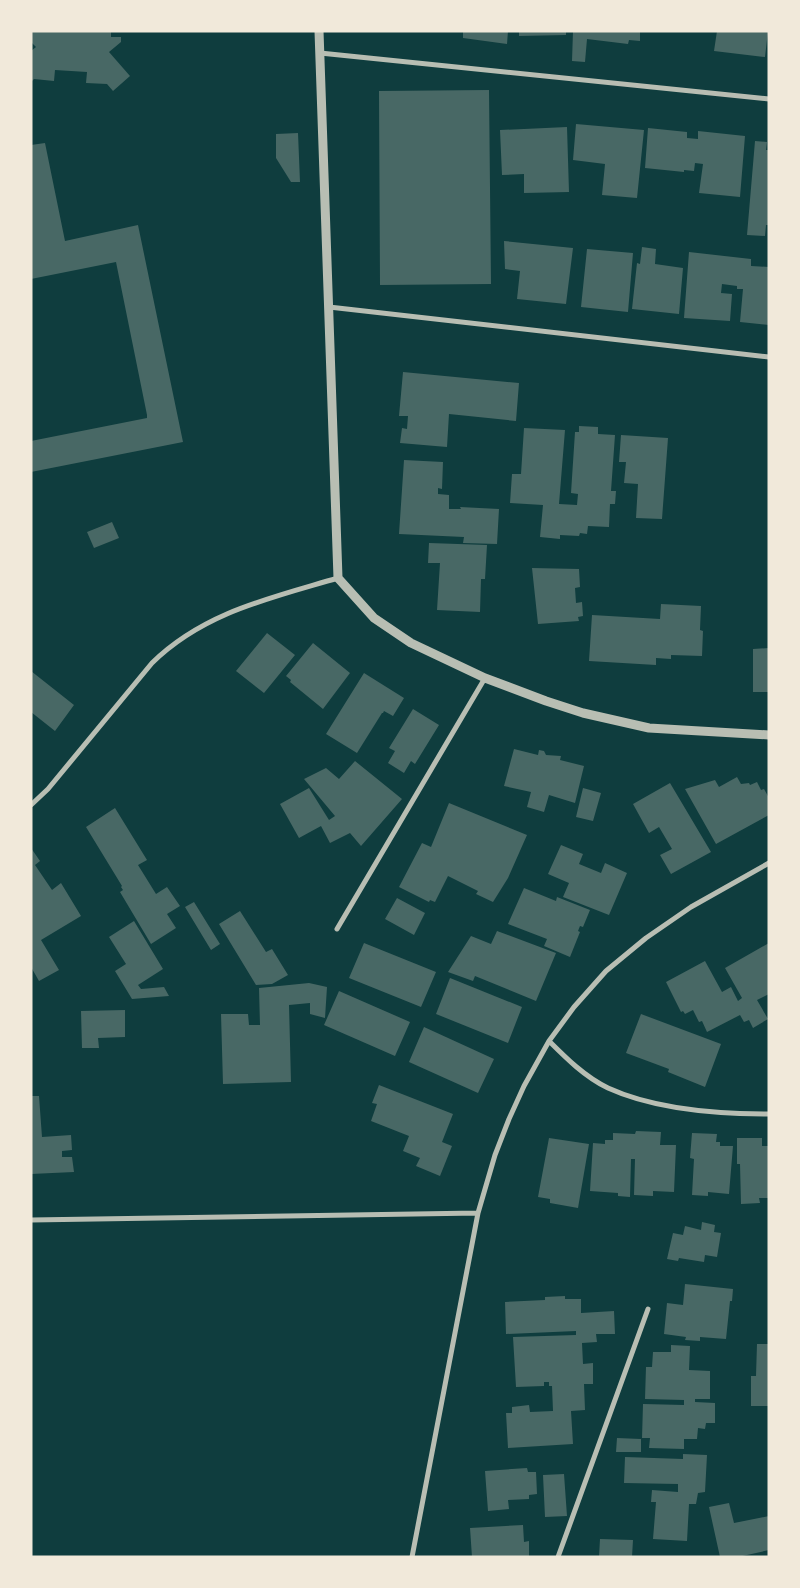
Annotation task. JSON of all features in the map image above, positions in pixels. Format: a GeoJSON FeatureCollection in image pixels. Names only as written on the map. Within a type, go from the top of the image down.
{"type":"FeatureCollection","features":[{"type":"Feature","properties":{"kind":"street"},"geometry":{"type":"LineString","coordinates":[[319,31],[338,578],[374,618],[404,638],[485,678],[546,701],[583,713],[649,728],[769,735]]}},
{"type":"Feature","properties":{"kind":"street"},"geometry":{"type":"LineString","coordinates":[[320,53],[769,99]]}},
{"type":"Feature","properties":{"kind":"street"},"geometry":{"type":"LineString","coordinates":[[329,307],[769,356]]}},
{"type":"Feature","properties":{"kind":"street"},"geometry":{"type":"LineString","coordinates":[[31,805],[48,789],[152,663],[168,647],[196,629],[250,604],[338,578]]}},
{"type":"Feature","properties":{"kind":"street"},"geometry":{"type":"LineString","coordinates":[[336,929],[485,678]]}},
{"type":"Feature","properties":{"kind":"street"},"geometry":{"type":"LineString","coordinates":[[412,1557],[478,1213],[495,1155],[524,1086],[549,1041],[574,1007],[606,971],[646,938],[691,907],[769,863]]}},
{"type":"Feature","properties":{"kind":"street"},"geometry":{"type":"LineString","coordinates":[[549,1041],[585,1074],[608,1088],[642,1100],[707,1112],[769,1114]]}},
{"type":"Feature","properties":{"kind":"street"},"geometry":{"type":"LineString","coordinates":[[31,1220],[478,1213]]}},
{"type":"Feature","properties":{"kind":"street"},"geometry":{"type":"LineString","coordinates":[[558,1557],[648,1309]]}},
{"type":"Feature","properties":{"kind":"building"},"geometry":{"type":"Polygon","coordinates":[[[31,31],[111,31],[111,37],[121,37],[121,42],[109,52],[130,76],[113,91],[107,84],[86,83],[87,72],[55,70],[54,81],[34,79],[31,82],[31,51],[36,47],[31,42],[31,31]]]}},
{"type":"Feature","properties":{"kind":"building"},"geometry":{"type":"Polygon","coordinates":[[[463,31],[508,31],[507,44],[463,38],[463,31]]]}},
{"type":"Feature","properties":{"kind":"building"},"geometry":{"type":"Polygon","coordinates":[[[519,31],[566,31],[566,35],[519,36],[519,31]]]}},
{"type":"Feature","properties":{"kind":"building"},"geometry":{"type":"Polygon","coordinates":[[[573,31],[640,31],[640,41],[629,40],[628,44],[587,39],[585,62],[572,61],[573,31]]]}},
{"type":"Feature","properties":{"kind":"building"},"geometry":{"type":"Polygon","coordinates":[[[717,31],[768,31],[765,57],[714,51],[717,31]]]}},
{"type":"Feature","properties":{"kind":"building"},"geometry":{"type":"Polygon","coordinates":[[[489,90],[491,284],[380,285],[379,91],[489,90]]]}},
{"type":"Feature","properties":{"kind":"building"},"geometry":{"type":"Polygon","coordinates":[[[576,124],[644,130],[637,198],[602,195],[605,164],[573,160],[576,124]]]}},
{"type":"Feature","properties":{"kind":"building"},"geometry":{"type":"Polygon","coordinates":[[[567,127],[569,192],[524,193],[524,174],[502,175],[500,130],[567,127]]]}},
{"type":"Feature","properties":{"kind":"building"},"geometry":{"type":"Polygon","coordinates":[[[648,128],[687,132],[687,138],[698,139],[698,131],[745,136],[740,197],[699,193],[703,164],[695,163],[694,171],[684,170],[684,172],[645,168],[648,128]]]}},
{"type":"Feature","properties":{"kind":"building"},"geometry":{"type":"Polygon","coordinates":[[[298,133],[300,182],[291,182],[276,158],[276,134],[298,133]]]}},
{"type":"Feature","properties":{"kind":"building"},"geometry":{"type":"Polygon","coordinates":[[[755,141],[767,142],[766,150],[769,150],[769,225],[766,225],[765,236],[747,235],[755,141]]]}},
{"type":"Feature","properties":{"kind":"building"},"geometry":{"type":"Polygon","coordinates":[[[45,143],[65,241],[138,225],[183,442],[31,472],[31,441],[147,418],[116,262],[31,279],[31,145],[45,143]]]}},
{"type":"Feature","properties":{"kind":"building"},"geometry":{"type":"Polygon","coordinates":[[[504,241],[573,248],[566,304],[517,299],[520,271],[505,269],[504,241]]]}},
{"type":"Feature","properties":{"kind":"building"},"geometry":{"type":"Polygon","coordinates":[[[642,247],[656,249],[655,264],[683,268],[679,314],[632,309],[637,263],[640,264],[642,247]]]}},
{"type":"Feature","properties":{"kind":"building"},"geometry":{"type":"Polygon","coordinates":[[[587,249],[633,253],[628,312],[581,307],[587,249]]]}},
{"type":"Feature","properties":{"kind":"building"},"geometry":{"type":"Polygon","coordinates":[[[689,252],[751,259],[751,266],[769,267],[769,325],[740,322],[743,289],[737,289],[737,286],[722,284],[721,293],[732,294],[730,321],[684,318],[689,252]]]}},
{"type":"Feature","properties":{"kind":"building"},"geometry":{"type":"Polygon","coordinates":[[[403,372],[519,383],[516,421],[449,414],[447,447],[400,443],[402,428],[407,429],[408,416],[399,416],[403,372]]]}},
{"type":"Feature","properties":{"kind":"building"},"geometry":{"type":"Polygon","coordinates":[[[579,426],[598,427],[598,434],[615,435],[611,491],[616,491],[615,504],[610,504],[609,527],[588,526],[587,534],[580,533],[579,536],[560,535],[560,539],[540,537],[543,505],[510,503],[512,474],[521,474],[524,428],[565,430],[559,504],[577,505],[578,494],[571,493],[575,432],[579,432],[579,426]]]}},
{"type":"Feature","properties":{"kind":"building"},"geometry":{"type":"Polygon","coordinates":[[[621,435],[668,438],[662,519],[636,518],[638,484],[624,483],[626,462],[619,462],[621,435]]]}},
{"type":"Feature","properties":{"kind":"building"},"geometry":{"type":"Polygon","coordinates":[[[404,460],[443,462],[442,489],[438,488],[438,494],[449,495],[449,509],[461,509],[460,507],[499,509],[497,544],[463,543],[464,537],[399,534],[404,460]]]}},
{"type":"Feature","properties":{"kind":"building"},"geometry":{"type":"Polygon","coordinates":[[[112,522],[119,538],[94,548],[87,532],[112,522]]]}},
{"type":"Feature","properties":{"kind":"building"},"geometry":{"type":"Polygon","coordinates":[[[429,543],[487,545],[485,579],[481,579],[480,612],[437,610],[440,563],[428,563],[429,543]]]}},
{"type":"Feature","properties":{"kind":"building"},"geometry":{"type":"Polygon","coordinates":[[[532,568],[579,569],[580,587],[575,588],[576,603],[582,602],[583,616],[578,617],[579,621],[538,624],[532,568]]]}},
{"type":"Feature","properties":{"kind":"building"},"geometry":{"type":"Polygon","coordinates":[[[661,604],[701,606],[702,656],[671,655],[671,659],[656,658],[656,665],[589,661],[592,615],[660,619],[661,604]]]}},
{"type":"Feature","properties":{"kind":"building"},"geometry":{"type":"Polygon","coordinates":[[[267,633],[295,655],[264,693],[236,671],[267,633]]]}},
{"type":"Feature","properties":{"kind":"building"},"geometry":{"type":"Polygon","coordinates":[[[313,643],[350,673],[323,709],[290,682],[291,680],[286,676],[313,643]]]}},
{"type":"Feature","properties":{"kind":"building"},"geometry":{"type":"Polygon","coordinates":[[[769,648],[769,692],[753,692],[753,649],[769,648]]]}},
{"type":"Feature","properties":{"kind":"building"},"geometry":{"type":"Polygon","coordinates":[[[31,671],[74,705],[55,731],[31,712],[31,671]]]}},
{"type":"Feature","properties":{"kind":"building"},"geometry":{"type":"Polygon","coordinates":[[[364,673],[404,698],[393,716],[384,711],[382,713],[357,753],[326,734],[364,673]]]}},
{"type":"Feature","properties":{"kind":"building"},"geometry":{"type":"Polygon","coordinates":[[[413,709],[439,725],[415,764],[411,761],[404,773],[388,763],[395,751],[389,748],[413,709]]]}},
{"type":"Feature","properties":{"kind":"building"},"geometry":{"type":"Polygon","coordinates":[[[514,749],[538,755],[539,750],[544,751],[546,755],[561,756],[560,760],[584,766],[575,803],[549,795],[544,812],[527,807],[531,792],[504,786],[514,749]]]}},
{"type":"Feature","properties":{"kind":"building"},"geometry":{"type":"Polygon","coordinates":[[[355,761],[402,799],[361,846],[350,833],[330,843],[321,826],[299,838],[280,804],[309,788],[329,820],[335,816],[304,779],[326,768],[339,779],[355,761]]]}},
{"type":"Feature","properties":{"kind":"building"},"geometry":{"type":"Polygon","coordinates":[[[737,777],[741,784],[749,783],[750,785],[757,782],[761,790],[764,789],[769,798],[769,815],[716,844],[685,789],[715,780],[719,787],[737,777]]]}},
{"type":"Feature","properties":{"kind":"building"},"geometry":{"type":"Polygon","coordinates":[[[670,783],[711,852],[671,874],[660,855],[672,849],[659,827],[649,833],[633,804],[670,783]]]}},
{"type":"Feature","properties":{"kind":"building"},"geometry":{"type":"Polygon","coordinates":[[[583,788],[601,793],[593,821],[576,817],[583,788]]]}},
{"type":"Feature","properties":{"kind":"building"},"geometry":{"type":"Polygon","coordinates":[[[449,803],[527,835],[508,878],[493,902],[476,894],[478,891],[448,876],[435,902],[430,900],[429,902],[399,887],[422,843],[431,847],[449,803]]]}},
{"type":"Feature","properties":{"kind":"building"},"geometry":{"type":"Polygon","coordinates":[[[115,808],[147,860],[138,865],[156,894],[167,887],[180,906],[167,914],[176,928],[151,944],[120,892],[123,890],[122,886],[86,827],[115,808]]]}},
{"type":"Feature","properties":{"kind":"building"},"geometry":{"type":"Polygon","coordinates":[[[561,845],[583,854],[579,864],[601,873],[605,863],[627,873],[609,915],[563,897],[569,883],[548,874],[561,845]]]}},
{"type":"Feature","properties":{"kind":"building"},"geometry":{"type":"Polygon","coordinates":[[[31,848],[40,861],[35,865],[52,890],[61,883],[81,916],[41,940],[59,970],[39,981],[31,967],[31,848]]]}},
{"type":"Feature","properties":{"kind":"building"},"geometry":{"type":"Polygon","coordinates":[[[524,888],[556,901],[557,897],[590,910],[583,927],[580,926],[578,931],[580,932],[570,957],[544,946],[547,939],[508,924],[524,888]]]}},
{"type":"Feature","properties":{"kind":"building"},"geometry":{"type":"Polygon","coordinates":[[[397,898],[425,913],[414,935],[385,919],[397,898]]]}},
{"type":"Feature","properties":{"kind":"building"},"geometry":{"type":"Polygon","coordinates":[[[194,902],[220,944],[211,950],[185,907],[194,902]]]}},
{"type":"Feature","properties":{"kind":"building"},"geometry":{"type":"Polygon","coordinates":[[[240,911],[266,952],[272,949],[288,975],[272,984],[256,985],[219,924],[240,911]]]}},
{"type":"Feature","properties":{"kind":"building"},"geometry":{"type":"Polygon","coordinates":[[[134,921],[163,969],[138,985],[141,989],[164,987],[169,996],[132,999],[115,971],[126,964],[109,937],[134,921]]]}},
{"type":"Feature","properties":{"kind":"building"},"geometry":{"type":"Polygon","coordinates":[[[497,931],[556,953],[536,1001],[475,976],[473,981],[448,972],[471,936],[491,944],[497,931]]]}},
{"type":"Feature","properties":{"kind":"building"},"geometry":{"type":"Polygon","coordinates":[[[364,943],[436,972],[421,1007],[349,978],[364,943]]]}},
{"type":"Feature","properties":{"kind":"building"},"geometry":{"type":"Polygon","coordinates":[[[769,943],[769,994],[757,1000],[768,1019],[753,1028],[749,1020],[744,1022],[740,1015],[707,1032],[702,1021],[699,1022],[693,1010],[685,1014],[683,1011],[681,1012],[666,982],[705,961],[722,992],[731,987],[738,1001],[742,998],[725,968],[769,943]]]}},
{"type":"Feature","properties":{"kind":"building"},"geometry":{"type":"Polygon","coordinates":[[[450,978],[522,1007],[508,1043],[436,1014],[450,978]]]}},
{"type":"Feature","properties":{"kind":"building"},"geometry":{"type":"Polygon","coordinates":[[[309,983],[327,987],[325,1018],[310,1014],[310,1003],[289,1005],[291,1082],[223,1084],[221,1014],[248,1014],[249,1025],[260,1025],[259,988],[309,983]]]}},
{"type":"Feature","properties":{"kind":"building"},"geometry":{"type":"Polygon","coordinates":[[[339,991],[410,1022],[395,1056],[324,1025],[339,991]]]}},
{"type":"Feature","properties":{"kind":"building"},"geometry":{"type":"Polygon","coordinates":[[[125,1010],[125,1037],[98,1038],[99,1048],[82,1048],[81,1011],[125,1010]]]}},
{"type":"Feature","properties":{"kind":"building"},"geometry":{"type":"Polygon","coordinates":[[[641,1014],[721,1044],[705,1087],[668,1072],[669,1069],[626,1053],[641,1014]]]}},
{"type":"Feature","properties":{"kind":"building"},"geometry":{"type":"Polygon","coordinates":[[[424,1027],[494,1059],[478,1093],[409,1062],[424,1027]]]}},
{"type":"Feature","properties":{"kind":"building"},"geometry":{"type":"Polygon","coordinates":[[[379,1085],[453,1114],[442,1142],[452,1146],[440,1176],[416,1166],[420,1158],[403,1151],[409,1136],[371,1121],[377,1104],[372,1103],[379,1085]]]}},
{"type":"Feature","properties":{"kind":"building"},"geometry":{"type":"Polygon","coordinates":[[[31,1096],[39,1096],[42,1137],[71,1135],[72,1150],[62,1151],[62,1157],[72,1157],[74,1172],[31,1174],[31,1096]]]}},
{"type":"Feature","properties":{"kind":"building"},"geometry":{"type":"Polygon","coordinates":[[[636,1131],[661,1132],[660,1145],[676,1145],[674,1192],[653,1191],[653,1196],[634,1195],[635,1159],[631,1159],[630,1197],[618,1196],[618,1193],[590,1191],[593,1143],[605,1144],[605,1140],[613,1140],[613,1133],[635,1134],[636,1131]]]}},
{"type":"Feature","properties":{"kind":"building"},"geometry":{"type":"Polygon","coordinates":[[[692,1133],[717,1134],[716,1142],[720,1142],[720,1146],[733,1146],[729,1194],[708,1192],[708,1196],[692,1195],[694,1159],[690,1158],[692,1133]]]}},
{"type":"Feature","properties":{"kind":"building"},"geometry":{"type":"Polygon","coordinates":[[[549,1138],[589,1144],[578,1208],[550,1203],[550,1199],[538,1197],[549,1138]]]}},
{"type":"Feature","properties":{"kind":"building"},"geometry":{"type":"Polygon","coordinates":[[[737,1138],[762,1138],[762,1146],[769,1146],[769,1198],[759,1198],[760,1203],[741,1204],[740,1164],[737,1164],[737,1138]]]}},
{"type":"Feature","properties":{"kind":"building"},"geometry":{"type":"Polygon","coordinates":[[[702,1222],[715,1225],[714,1232],[721,1233],[717,1257],[705,1255],[704,1262],[679,1258],[678,1261],[667,1259],[673,1233],[683,1235],[685,1226],[701,1230],[702,1222]]]}},
{"type":"Feature","properties":{"kind":"building"},"geometry":{"type":"Polygon","coordinates":[[[685,1284],[733,1289],[726,1339],[700,1337],[700,1341],[685,1340],[686,1337],[664,1334],[667,1303],[683,1305],[685,1284]]]}},
{"type":"Feature","properties":{"kind":"building"},"geometry":{"type":"Polygon","coordinates":[[[565,1296],[565,1299],[581,1299],[581,1313],[614,1311],[615,1334],[596,1334],[597,1342],[582,1343],[583,1364],[593,1363],[593,1384],[584,1384],[585,1410],[571,1411],[573,1444],[508,1448],[506,1413],[512,1413],[512,1407],[529,1405],[530,1412],[553,1411],[552,1386],[549,1386],[549,1382],[544,1382],[544,1386],[516,1387],[513,1337],[576,1335],[576,1331],[506,1334],[505,1302],[545,1300],[545,1297],[565,1296]]]}},
{"type":"Feature","properties":{"kind":"building"},"geometry":{"type":"Polygon","coordinates":[[[757,1344],[769,1344],[769,1406],[751,1406],[751,1376],[756,1376],[757,1344]]]}},
{"type":"Feature","properties":{"kind":"building"},"geometry":{"type":"Polygon","coordinates":[[[671,1345],[690,1346],[689,1370],[710,1371],[710,1399],[695,1399],[695,1402],[715,1403],[715,1423],[706,1423],[705,1429],[698,1428],[697,1439],[684,1439],[684,1449],[649,1448],[650,1438],[642,1438],[643,1404],[684,1405],[684,1400],[645,1399],[646,1367],[652,1367],[653,1352],[671,1352],[671,1345]]]}},
{"type":"Feature","properties":{"kind":"building"},"geometry":{"type":"Polygon","coordinates":[[[617,1438],[641,1439],[641,1452],[616,1452],[617,1438]]]}},
{"type":"Feature","properties":{"kind":"building"},"geometry":{"type":"Polygon","coordinates":[[[683,1454],[707,1455],[705,1492],[698,1493],[696,1504],[689,1504],[687,1541],[653,1539],[656,1502],[651,1502],[652,1490],[678,1492],[678,1484],[624,1483],[625,1457],[683,1459],[683,1454]]]}},
{"type":"Feature","properties":{"kind":"building"},"geometry":{"type":"Polygon","coordinates":[[[527,1468],[528,1472],[536,1472],[537,1494],[529,1495],[529,1499],[508,1500],[509,1509],[488,1511],[485,1471],[527,1468]]]}},
{"type":"Feature","properties":{"kind":"building"},"geometry":{"type":"Polygon","coordinates":[[[564,1474],[567,1516],[545,1517],[543,1475],[564,1474]]]}},
{"type":"Feature","properties":{"kind":"building"},"geometry":{"type":"Polygon","coordinates":[[[729,1503],[734,1523],[769,1516],[769,1550],[738,1557],[720,1557],[709,1507],[729,1503]]]}},
{"type":"Feature","properties":{"kind":"building"},"geometry":{"type":"Polygon","coordinates":[[[523,1525],[524,1542],[529,1541],[529,1557],[472,1557],[470,1528],[523,1525]]]}},
{"type":"Feature","properties":{"kind":"building"},"geometry":{"type":"Polygon","coordinates":[[[600,1539],[633,1540],[632,1557],[599,1557],[600,1539]]]}}]}
